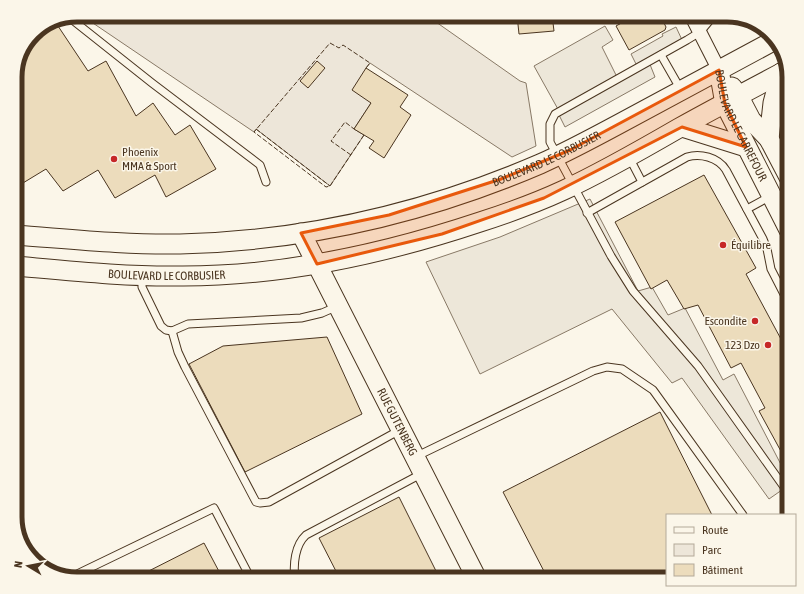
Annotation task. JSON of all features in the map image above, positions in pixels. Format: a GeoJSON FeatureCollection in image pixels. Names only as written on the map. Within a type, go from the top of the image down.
{"type":"FeatureCollection","features":[{"type":"Feature","properties":{"kind":"street"},"geometry":{"type":"LineString","coordinates":[[695,22],[719,70]]}},
{"type":"Feature","properties":{"kind":"street","name":"BOULEVARD LE CORBUSIER"},"geometry":{"type":"LineString","coordinates":[[22,233],[119,243],[179,244],[301,233],[367,221],[453,197],[557,156],[770,42]]}},
{"type":"Feature","properties":{"kind":"street","name":"BOULEVARD LE CARREFOUR"},"geometry":{"type":"LineString","coordinates":[[719,70],[732,100],[746,147],[782,217]]}},
{"type":"Feature","properties":{"kind":"street","name":"BOULEVARD LE CORBUSIER"},"geometry":{"type":"LineString","coordinates":[[22,267],[142,276],[185,276],[227,274],[317,264],[378,252],[442,234],[505,213],[573,186],[782,73]]}},
{"type":"Feature","properties":{"kind":"street"},"geometry":{"type":"LineString","coordinates":[[769,139],[773,103],[782,78]]}},
{"type":"Feature","properties":{"kind":"street","name":"BOULEVARD LE CARREFOUR"},"geometry":{"type":"LineString","coordinates":[[732,100],[769,139],[782,164]]}},
{"type":"Feature","properties":{"kind":"street"},"geometry":{"type":"LineString","coordinates":[[682,127],[746,147]]}},
{"type":"Feature","properties":{"kind":"street"},"geometry":{"type":"LineString","coordinates":[[301,233],[317,264]]}},
{"type":"Feature","properties":{"kind":"street","name":"RUE GUTENBERG"},"geometry":{"type":"LineString","coordinates":[[317,264],[473,572]]}},
{"type":"Feature","properties":{"kind":"lane"},"geometry":{"type":"LineString","coordinates":[[75,22],[260,165],[266,182]]}},
{"type":"Feature","properties":{"kind":"lane"},"geometry":{"type":"LineString","coordinates":[[708,22],[700,32],[554,114],[550,124],[549,136],[550,142],[587,213],[633,291],[698,366],[782,484]]}},
{"type":"Feature","properties":{"kind":"lane"},"geometry":{"type":"LineString","coordinates":[[661,55],[681,91]]}},
{"type":"Feature","properties":{"kind":"lane"},"geometry":{"type":"LineString","coordinates":[[587,213],[687,157],[697,155],[717,160],[723,166],[767,249],[771,269],[782,290]]}},
{"type":"Feature","properties":{"kind":"lane"},"geometry":{"type":"LineString","coordinates":[[628,156],[642,182]]}},
{"type":"Feature","properties":{"kind":"lane"},"geometry":{"type":"LineString","coordinates":[[747,209],[771,196]]}},
{"type":"Feature","properties":{"kind":"lane"},"geometry":{"type":"LineString","coordinates":[[142,276],[142,287],[161,326],[166,330],[172,331],[188,324],[301,318],[322,313],[338,306]]}},
{"type":"Feature","properties":{"kind":"lane"},"geometry":{"type":"LineString","coordinates":[[172,331],[178,352],[185,367],[256,502],[269,502],[401,430]]}},
{"type":"Feature","properties":{"kind":"lane"},"geometry":{"type":"LineString","coordinates":[[295,572],[297,547],[306,535],[419,465],[593,371],[607,367],[622,369],[653,390],[742,514]]}},
{"type":"Feature","properties":{"kind":"lane"},"geometry":{"type":"LineString","coordinates":[[81,572],[214,508],[247,572]]}},
{"type":"Feature","properties":{"kind":"highlighted area"},"geometry":{"type":"Polygon","coordinates":[[[719,70],[725,104],[746,147],[682,127],[544,198],[442,234],[317,264],[301,233],[389,215],[501,179],[570,150],[719,70]]]}},
{"type":"Feature","properties":{"kind":"green space"},"geometry":{"type":"Polygon","coordinates":[[[91,22],[436,22],[520,81],[526,83],[536,146],[512,157],[370,63],[366,68],[371,103],[354,129],[364,135],[330,186],[256,129],[254,132],[91,22]]]}},
{"type":"Feature","properties":{"kind":"shaded area"},"geometry":{"type":"Polygon","coordinates":[[[605,26],[613,40],[602,47],[618,79],[638,68],[631,54],[663,36],[662,34],[676,27],[683,42],[649,62],[655,77],[565,127],[558,113],[559,111],[534,66],[605,26]]]}},
{"type":"Feature","properties":{"kind":"shaded area"},"geometry":{"type":"Polygon","coordinates":[[[590,199],[638,291],[652,287],[668,315],[685,308],[723,380],[734,374],[782,467],[782,490],[769,499],[682,378],[672,383],[612,309],[480,374],[426,262],[500,237],[590,199]]]}},
{"type":"Feature","properties":{"kind":"building"},"geometry":{"type":"Polygon","coordinates":[[[518,22],[553,22],[554,31],[519,34],[518,22]]]}},
{"type":"Feature","properties":{"kind":"building"},"geometry":{"type":"Polygon","coordinates":[[[623,22],[664,22],[666,27],[665,30],[629,50],[616,26],[623,22]]]}},
{"type":"Feature","properties":{"kind":"building"},"geometry":{"type":"Polygon","coordinates":[[[58,26],[88,71],[106,61],[136,116],[153,103],[175,135],[190,125],[216,169],[166,197],[155,175],[115,198],[98,170],[63,191],[46,169],[22,184],[22,73],[24,63],[33,44],[49,29],[58,26]]]}},
{"type":"Feature","properties":{"kind":"building"},"geometry":{"type":"Polygon","coordinates":[[[317,61],[325,68],[308,88],[300,81],[317,61]]]}},
{"type":"Feature","properties":{"kind":"building"},"geometry":{"type":"Polygon","coordinates":[[[366,68],[408,95],[400,107],[411,115],[384,158],[369,148],[374,141],[354,129],[371,103],[352,90],[366,68]]]}},
{"type":"Feature","properties":{"kind":"building"},"geometry":{"type":"Polygon","coordinates":[[[704,175],[756,268],[746,274],[782,341],[782,453],[759,411],[765,408],[741,363],[731,368],[698,305],[684,309],[667,280],[651,289],[615,222],[704,175]]]}},
{"type":"Feature","properties":{"kind":"building"},"geometry":{"type":"Polygon","coordinates":[[[327,337],[362,414],[245,472],[189,364],[223,346],[327,337]]]}},
{"type":"Feature","properties":{"kind":"building"},"geometry":{"type":"Polygon","coordinates":[[[660,412],[711,514],[666,514],[666,572],[544,572],[503,492],[660,412]]]}},
{"type":"Feature","properties":{"kind":"building"},"geometry":{"type":"Polygon","coordinates":[[[399,497],[436,572],[336,572],[319,538],[399,497]]]}},
{"type":"Feature","properties":{"kind":"building"},"geometry":{"type":"Polygon","coordinates":[[[204,543],[219,572],[147,572],[204,543]]]}},
{"type":"Feature","properties":{"kind":"fence"},"geometry":{"type":"LineString","coordinates":[[364,135],[330,186],[326,187],[254,132],[330,43],[339,48],[343,45],[370,63],[366,68]]}},
{"type":"Feature","properties":{"kind":"fence"},"geometry":{"type":"LineString","coordinates":[[351,155],[331,141],[345,122],[354,129]]}},
{"type":"Feature","properties":{"kind":"fence"},"geometry":{"type":"LineString","coordinates":[[256,129],[330,186]]}},
{"type":"Feature","properties":{"kind":"place","name":"Phoenix MMA & Sport"},"geometry":{"type":"Point","coordinates":[114,159]}},
{"type":"Feature","properties":{"kind":"place","name":"Équilibre"},"geometry":{"type":"Point","coordinates":[723,245]}},
{"type":"Feature","properties":{"kind":"place","name":"Escondite"},"geometry":{"type":"Point","coordinates":[755,321]}},
{"type":"Feature","properties":{"kind":"place","name":"123 Dzo"},"geometry":{"type":"Point","coordinates":[768,345]}}]}
